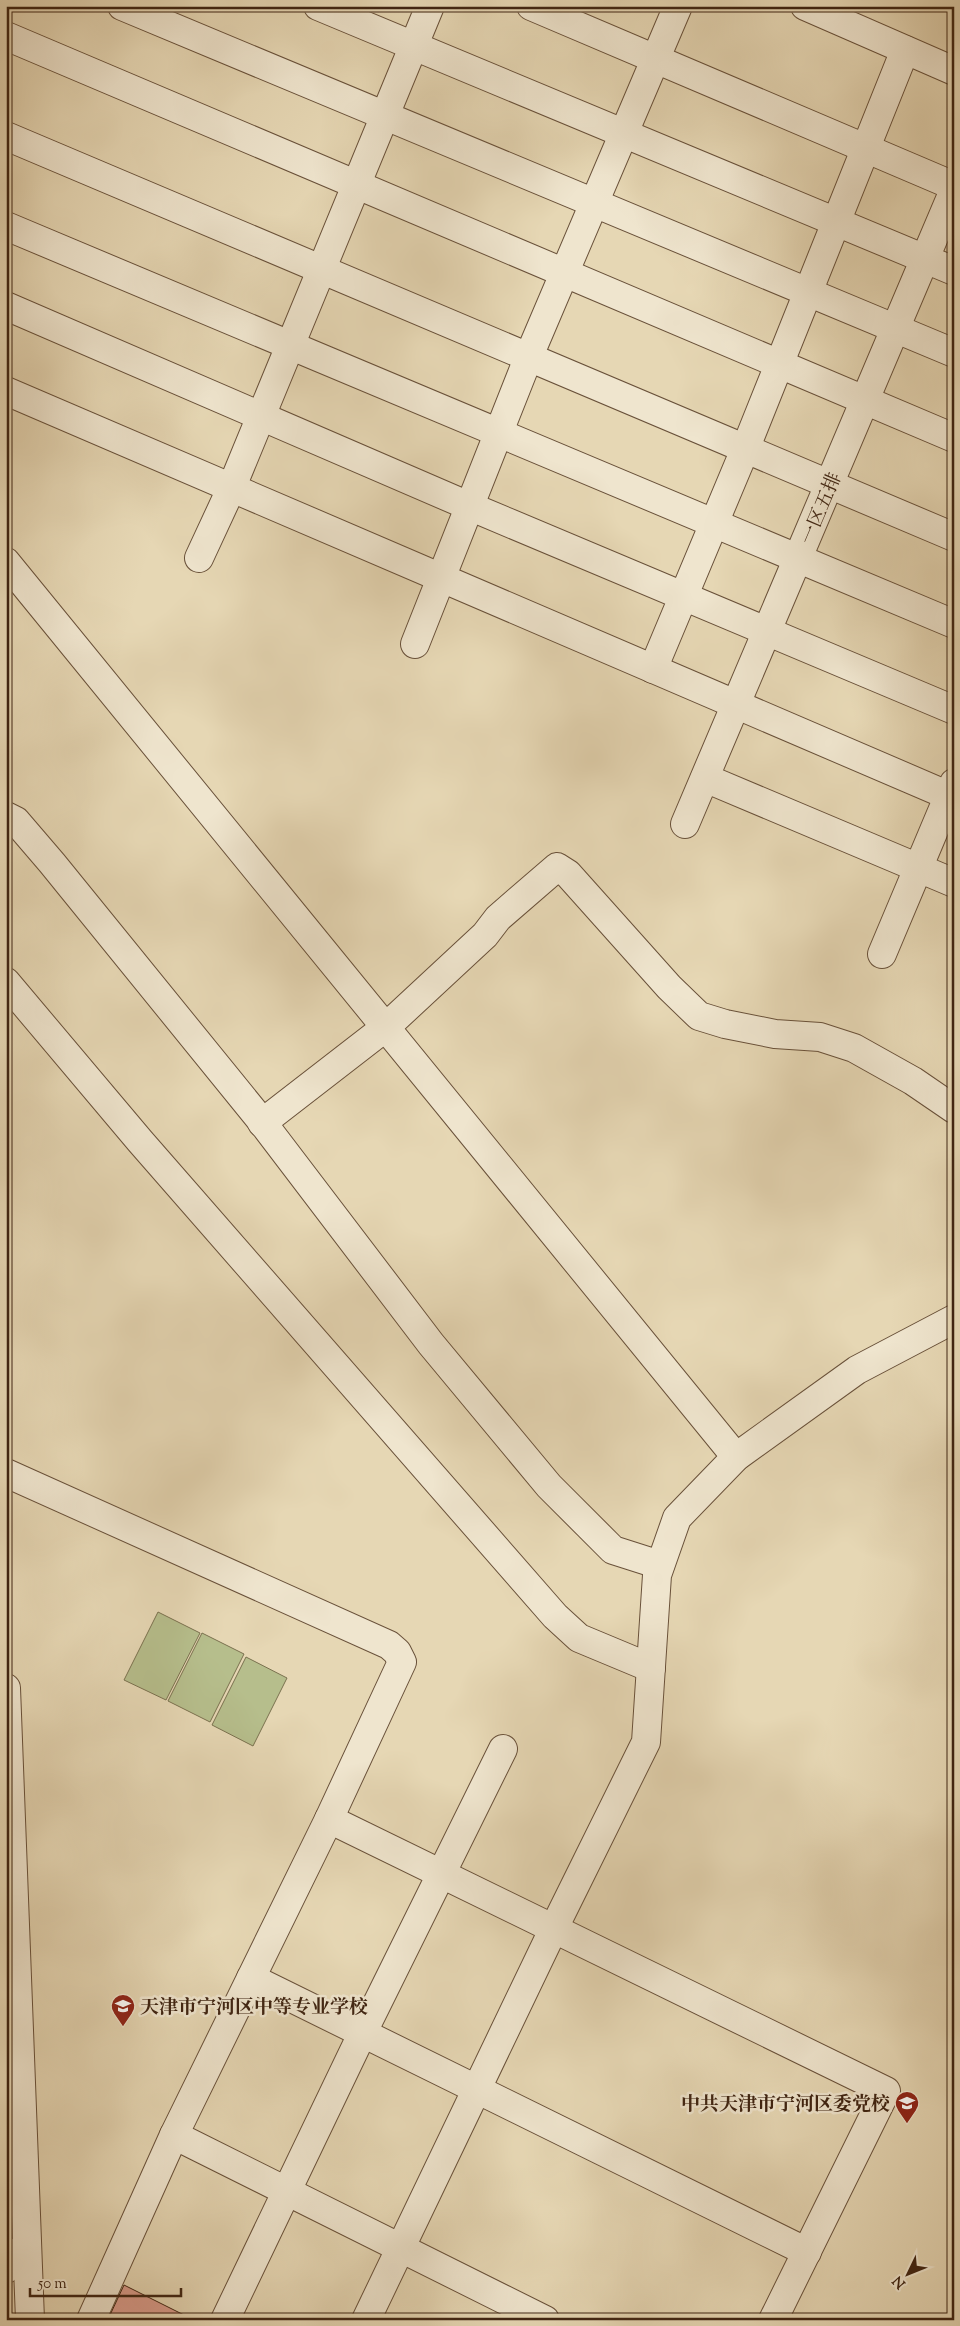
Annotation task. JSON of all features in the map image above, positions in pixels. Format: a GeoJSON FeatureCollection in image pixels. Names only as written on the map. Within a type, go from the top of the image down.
{"type":"FeatureCollection","features":[{"type":"Feature","properties":{"kind":"street"},"geometry":{"type":"LineString","coordinates":[[122,6],[954,353]]}},
{"type":"Feature","properties":{"kind":"street"},"geometry":{"type":"LineString","coordinates":[[318,6],[954,271]]}},
{"type":"Feature","properties":{"kind":"street"},"geometry":{"type":"LineString","coordinates":[[199,558],[231,489],[430,6]]}},
{"type":"Feature","properties":{"kind":"street"},"geometry":{"type":"LineString","coordinates":[[531,6],[954,186]]}},
{"type":"Feature","properties":{"kind":"street"},"geometry":{"type":"LineString","coordinates":[[414,644],[443,577],[469,506],[529,356],[678,6]]}},
{"type":"Feature","properties":{"kind":"street"},"geometry":{"type":"LineString","coordinates":[[805,6],[954,71]]}},
{"type":"Feature","properties":{"kind":"street"},"geometry":{"type":"LineString","coordinates":[[6,36],[954,438]]}},
{"type":"Feature","properties":{"kind":"street"},"geometry":{"type":"LineString","coordinates":[[653,669],[746,447],[904,50]]}},
{"type":"Feature","properties":{"kind":"street"},"geometry":{"type":"LineString","coordinates":[[6,136],[954,536]]}},
{"type":"Feature","properties":{"kind":"street","name":"一区五排"},"geometry":{"type":"LineString","coordinates":[[685,824],[954,190]]}},
{"type":"Feature","properties":{"kind":"street"},"geometry":{"type":"LineString","coordinates":[[6,226],[954,624]]}},
{"type":"Feature","properties":{"kind":"street"},"geometry":{"type":"LineString","coordinates":[[6,306],[469,506],[954,710]]}},
{"type":"Feature","properties":{"kind":"street"},"geometry":{"type":"LineString","coordinates":[[6,391],[231,489],[443,577],[736,706],[952,792],[882,954]]}},
{"type":"Feature","properties":{"kind":"street"},"geometry":{"type":"LineString","coordinates":[[6,562],[736,1457]]}},
{"type":"Feature","properties":{"kind":"street"},"geometry":{"type":"LineString","coordinates":[[705,778],[954,882]]}},
{"type":"Feature","properties":{"kind":"street"},"geometry":{"type":"LineString","coordinates":[[6,816],[16,821],[52,863],[262,1123],[430,1344],[549,1486],[613,1550],[660,1566]]}},
{"type":"Feature","properties":{"kind":"street"},"geometry":{"type":"LineString","coordinates":[[262,1123],[386,1027],[485,935],[498,918],[557,867],[568,874],[669,987],[699,1016],[725,1024],[776,1034],[820,1037],[854,1048],[913,1081],[954,1108]]}},
{"type":"Feature","properties":{"kind":"street"},"geometry":{"type":"LineString","coordinates":[[6,982],[140,1141],[555,1616],[579,1638],[651,1668]]}},
{"type":"Feature","properties":{"kind":"street"},"geometry":{"type":"LineString","coordinates":[[366,2320],[554,1928],[646,1742],[657,1575],[677,1518],[736,1457],[858,1370],[954,1319]]}},
{"type":"Feature","properties":{"kind":"street"},"geometry":{"type":"LineString","coordinates":[[6,1473],[389,1645],[397,1652],[402,1662],[329,1819],[174,2135],[91,2320]]}},
{"type":"Feature","properties":{"kind":"street"},"geometry":{"type":"LineString","coordinates":[[6,1688],[30,2320]]}},
{"type":"Feature","properties":{"kind":"street"},"geometry":{"type":"LineString","coordinates":[[225,2320],[363,2032],[503,1749]]}},
{"type":"Feature","properties":{"kind":"street"},"geometry":{"type":"LineString","coordinates":[[329,1819],[886,2090],[774,2320]]}},
{"type":"Feature","properties":{"kind":"street"},"geometry":{"type":"LineString","coordinates":[[251,1978],[478,2088],[807,2252]]}},
{"type":"Feature","properties":{"kind":"street"},"geometry":{"type":"LineString","coordinates":[[6,2112],[10,2261],[18,2320]]}},
{"type":"Feature","properties":{"kind":"street"},"geometry":{"type":"LineString","coordinates":[[174,2135],[545,2320]]}},
{"type":"Feature","properties":{"kind":"green space"},"geometry":{"type":"Polygon","coordinates":[[[158,1612],[200,1633],[166,1700],[124,1680],[158,1612]]]}},
{"type":"Feature","properties":{"kind":"green space"},"geometry":{"type":"Polygon","coordinates":[[[202,1633],[244,1654],[210,1722],[168,1701],[202,1633]]]}},
{"type":"Feature","properties":{"kind":"green space"},"geometry":{"type":"Polygon","coordinates":[[[246,1657],[287,1678],[253,1746],[212,1725],[246,1657]]]}},
{"type":"Feature","properties":{"kind":"building"},"geometry":{"type":"Polygon","coordinates":[[[124,2285],[194,2320],[119,2320],[110,2315],[124,2285]]]}},
{"type":"Feature","properties":{"kind":"place","name":"天津市宁河区中等专业学校"},"geometry":{"type":"Point","coordinates":[123,2027]}},
{"type":"Feature","properties":{"kind":"place","name":"中共天津市宁河区委党校"},"geometry":{"type":"Point","coordinates":[907,2124]}}]}
